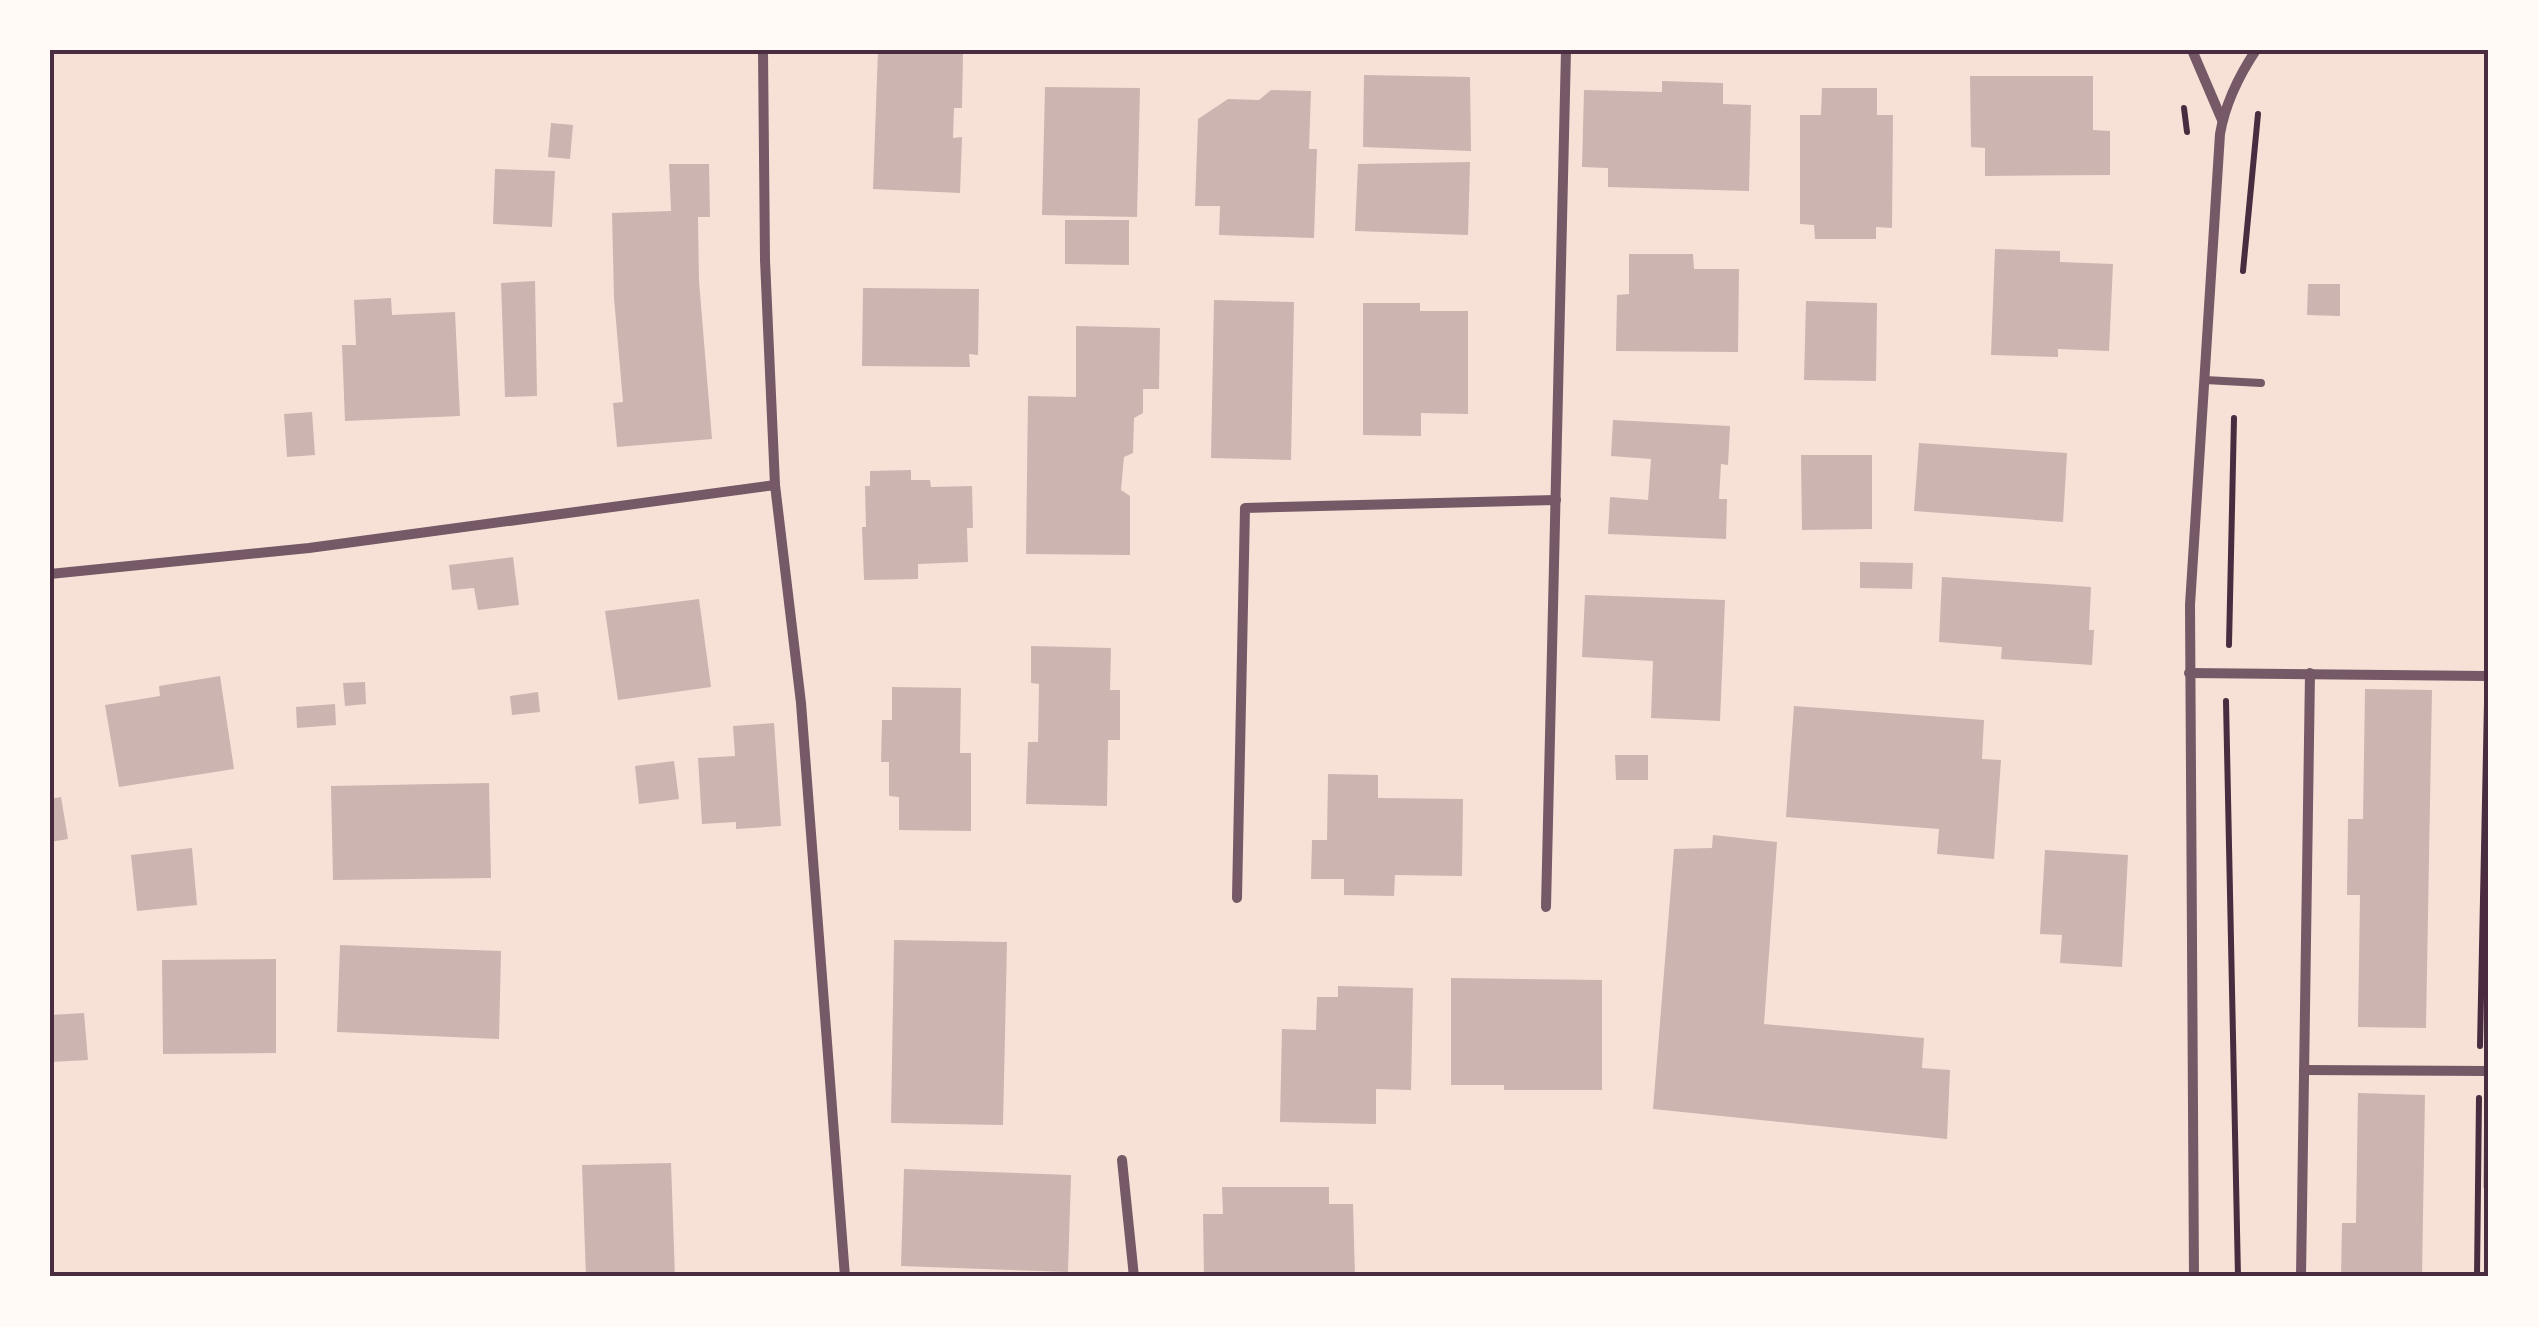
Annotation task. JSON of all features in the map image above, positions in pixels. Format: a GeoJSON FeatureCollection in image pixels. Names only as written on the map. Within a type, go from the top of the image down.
{"type":"FeatureCollection","features":[{"type":"Feature","properties":{"kind":"street"},"geometry":{"type":"LineString","coordinates":[[762,50],[765,260],[775,485],[801,703],[845,1277]]}},
{"type":"Feature","properties":{"kind":"street"},"geometry":{"type":"LineString","coordinates":[[1546,907],[1566,50]]}},
{"type":"Feature","properties":{"kind":"street"},"geometry":{"type":"LineString","coordinates":[[2192,50],[2222,120]]}},
{"type":"Feature","properties":{"kind":"street"},"geometry":{"type":"LineString","coordinates":[[2194,1277],[2190,605],[2222,120],[2256,50]]}},
{"type":"Feature","properties":{"kind":"street"},"geometry":{"type":"LineString","coordinates":[[50,574],[309,548],[775,485]]}},
{"type":"Feature","properties":{"kind":"street"},"geometry":{"type":"LineString","coordinates":[[1237,898],[1245,508],[1556,500]]}},
{"type":"Feature","properties":{"kind":"street"},"geometry":{"type":"LineString","coordinates":[[2189,673],[2488,676]]}},
{"type":"Feature","properties":{"kind":"street"},"geometry":{"type":"LineString","coordinates":[[2301,1277],[2310,673]]}},
{"type":"Feature","properties":{"kind":"street"},"geometry":{"type":"LineString","coordinates":[[2304,1070],[2484,1071]]}},
{"type":"Feature","properties":{"kind":"street"},"geometry":{"type":"LineString","coordinates":[[1122,1160],[1134,1277]]}},
{"type":"Feature","properties":{"kind":"lane"},"geometry":{"type":"LineString","coordinates":[[2205,380],[2261,383]]}},
{"type":"Feature","properties":{"kind":"path"},"geometry":{"type":"LineString","coordinates":[[2242,285],[2254,138]]}},
{"type":"Feature","properties":{"kind":"path"},"geometry":{"type":"LineString","coordinates":[[2230,642],[2234,408]]}},
{"type":"Feature","properties":{"kind":"path"},"geometry":{"type":"LineString","coordinates":[[2477,1277],[2484,1071],[2488,676]]}},
{"type":"Feature","properties":{"kind":"path"},"geometry":{"type":"LineString","coordinates":[[2226,704],[2238,1277]]}},
{"type":"Feature","properties":{"kind":"building"},"geometry":{"type":"Polygon","coordinates":[[[878,50],[963,53],[962,108],[954,108],[953,138],[962,137],[960,193],[873,189],[878,50]]]}},
{"type":"Feature","properties":{"kind":"building"},"geometry":{"type":"Polygon","coordinates":[[[1364,75],[1470,77],[1471,151],[1363,147],[1364,75]]]}},
{"type":"Feature","properties":{"kind":"building"},"geometry":{"type":"Polygon","coordinates":[[[1970,76],[2093,76],[2093,130],[2110,131],[2110,175],[1985,176],[1985,148],[1971,147],[1970,76]]]}},
{"type":"Feature","properties":{"kind":"building"},"geometry":{"type":"Polygon","coordinates":[[[1662,81],[1723,83],[1723,104],[1751,105],[1749,191],[1608,187],[1608,168],[1582,167],[1584,90],[1662,92],[1662,81]]]}},
{"type":"Feature","properties":{"kind":"building"},"geometry":{"type":"Polygon","coordinates":[[[1045,87],[1140,88],[1137,217],[1042,215],[1045,87]]]}},
{"type":"Feature","properties":{"kind":"building"},"geometry":{"type":"Polygon","coordinates":[[[1822,88],[1877,88],[1877,115],[1893,115],[1892,228],[1876,227],[1876,239],[1815,239],[1814,225],[1800,224],[1800,115],[1821,115],[1822,88]]]}},
{"type":"Feature","properties":{"kind":"building"},"geometry":{"type":"Polygon","coordinates":[[[1271,90],[1311,91],[1309,149],[1317,149],[1314,238],[1219,235],[1220,206],[1195,206],[1198,119],[1228,99],[1259,100],[1271,90]]]}},
{"type":"Feature","properties":{"kind":"building"},"geometry":{"type":"Polygon","coordinates":[[[551,123],[573,125],[570,159],[548,157],[551,123]]]}},
{"type":"Feature","properties":{"kind":"building"},"geometry":{"type":"Polygon","coordinates":[[[1470,162],[1468,235],[1355,231],[1358,164],[1470,162]]]}},
{"type":"Feature","properties":{"kind":"building"},"geometry":{"type":"Polygon","coordinates":[[[669,164],[709,164],[710,217],[698,217],[699,281],[712,439],[617,447],[613,403],[623,402],[612,213],[671,211],[669,164]]]}},
{"type":"Feature","properties":{"kind":"building"},"geometry":{"type":"Polygon","coordinates":[[[495,169],[555,171],[552,227],[493,224],[495,169]]]}},
{"type":"Feature","properties":{"kind":"building"},"geometry":{"type":"Polygon","coordinates":[[[1065,220],[1129,220],[1129,265],[1065,264],[1065,220]]]}},
{"type":"Feature","properties":{"kind":"building"},"geometry":{"type":"Polygon","coordinates":[[[1995,249],[2060,251],[2060,262],[2113,264],[2109,351],[2058,349],[2058,357],[1991,355],[1995,249]]]}},
{"type":"Feature","properties":{"kind":"building"},"geometry":{"type":"Polygon","coordinates":[[[1629,254],[1693,254],[1694,269],[1739,269],[1738,352],[1616,351],[1617,295],[1629,294],[1629,254]]]}},
{"type":"Feature","properties":{"kind":"building"},"geometry":{"type":"Polygon","coordinates":[[[535,281],[537,396],[505,397],[501,283],[535,281]]]}},
{"type":"Feature","properties":{"kind":"building"},"geometry":{"type":"Polygon","coordinates":[[[2308,284],[2340,284],[2340,316],[2307,315],[2308,284]]]}},
{"type":"Feature","properties":{"kind":"building"},"geometry":{"type":"Polygon","coordinates":[[[863,288],[979,289],[978,355],[969,354],[970,367],[862,366],[863,288]]]}},
{"type":"Feature","properties":{"kind":"building"},"geometry":{"type":"Polygon","coordinates":[[[391,298],[392,315],[455,312],[460,416],[345,421],[342,345],[356,345],[354,300],[391,298]]]}},
{"type":"Feature","properties":{"kind":"building"},"geometry":{"type":"Polygon","coordinates":[[[1214,300],[1294,302],[1291,460],[1211,458],[1214,300]]]}},
{"type":"Feature","properties":{"kind":"building"},"geometry":{"type":"Polygon","coordinates":[[[1806,301],[1877,303],[1876,381],[1804,380],[1806,301]]]}},
{"type":"Feature","properties":{"kind":"building"},"geometry":{"type":"Polygon","coordinates":[[[1363,303],[1420,303],[1420,311],[1468,311],[1468,414],[1421,413],[1421,436],[1363,435],[1363,303]]]}},
{"type":"Feature","properties":{"kind":"building"},"geometry":{"type":"Polygon","coordinates":[[[1076,326],[1160,328],[1159,389],[1143,389],[1143,413],[1134,418],[1133,453],[1124,457],[1121,490],[1130,496],[1130,555],[1026,554],[1028,396],[1076,397],[1076,326]]]}},
{"type":"Feature","properties":{"kind":"building"},"geometry":{"type":"Polygon","coordinates":[[[312,412],[315,455],[287,457],[284,414],[312,412]]]}},
{"type":"Feature","properties":{"kind":"building"},"geometry":{"type":"Polygon","coordinates":[[[1613,420],[1730,426],[1728,465],[1721,464],[1719,499],[1727,499],[1726,539],[1608,534],[1610,497],[1648,500],[1651,459],[1611,456],[1613,420]]]}},
{"type":"Feature","properties":{"kind":"building"},"geometry":{"type":"Polygon","coordinates":[[[1919,443],[2067,453],[2063,522],[1914,511],[1919,443]]]}},
{"type":"Feature","properties":{"kind":"building"},"geometry":{"type":"Polygon","coordinates":[[[1801,455],[1872,455],[1872,529],[1802,530],[1801,455]]]}},
{"type":"Feature","properties":{"kind":"building"},"geometry":{"type":"Polygon","coordinates":[[[911,470],[911,480],[930,480],[931,487],[972,486],[973,528],[967,528],[968,562],[918,564],[918,579],[864,580],[862,527],[866,527],[865,486],[870,486],[870,471],[911,470]]]}},
{"type":"Feature","properties":{"kind":"building"},"geometry":{"type":"Polygon","coordinates":[[[513,557],[519,605],[478,610],[474,588],[452,590],[449,565],[513,557]]]}},
{"type":"Feature","properties":{"kind":"building"},"geometry":{"type":"Polygon","coordinates":[[[1860,562],[1913,563],[1912,589],[1860,588],[1860,562]]]}},
{"type":"Feature","properties":{"kind":"building"},"geometry":{"type":"Polygon","coordinates":[[[1942,577],[2091,587],[2092,665],[2001,659],[2002,647],[1939,642],[1942,577]]]}},
{"type":"Feature","properties":{"kind":"building"},"geometry":{"type":"Polygon","coordinates":[[[1585,595],[1725,600],[1720,721],[1651,718],[1653,661],[1582,657],[1585,595]]]}},
{"type":"Feature","properties":{"kind":"building"},"geometry":{"type":"Polygon","coordinates":[[[699,599],[711,687],[618,700],[605,611],[699,599]]]}},
{"type":"Feature","properties":{"kind":"building"},"geometry":{"type":"Polygon","coordinates":[[[1031,646],[1111,648],[1110,690],[1120,690],[1120,740],[1108,740],[1107,806],[1026,804],[1028,742],[1038,742],[1039,684],[1031,683],[1031,646]]]}},
{"type":"Feature","properties":{"kind":"building"},"geometry":{"type":"Polygon","coordinates":[[[220,676],[234,769],[119,787],[105,705],[160,696],[159,686],[220,676]]]}},
{"type":"Feature","properties":{"kind":"building"},"geometry":{"type":"Polygon","coordinates":[[[365,682],[366,704],[345,706],[343,683],[365,682]]]}},
{"type":"Feature","properties":{"kind":"building"},"geometry":{"type":"Polygon","coordinates":[[[892,687],[961,688],[960,753],[971,753],[971,831],[899,830],[899,797],[889,796],[889,762],[881,762],[882,720],[892,720],[892,687]]]}},
{"type":"Feature","properties":{"kind":"building"},"geometry":{"type":"Polygon","coordinates":[[[2365,689],[2432,690],[2426,1028],[2358,1027],[2360,895],[2347,895],[2348,819],[2363,819],[2365,689]]]}},
{"type":"Feature","properties":{"kind":"building"},"geometry":{"type":"Polygon","coordinates":[[[538,692],[540,712],[512,715],[510,696],[538,692]]]}},
{"type":"Feature","properties":{"kind":"building"},"geometry":{"type":"Polygon","coordinates":[[[335,704],[336,725],[297,728],[296,707],[335,704]]]}},
{"type":"Feature","properties":{"kind":"building"},"geometry":{"type":"Polygon","coordinates":[[[1794,706],[1984,720],[1982,759],[2001,760],[1994,859],[1937,854],[1939,829],[1786,817],[1794,706]]]}},
{"type":"Feature","properties":{"kind":"building"},"geometry":{"type":"Polygon","coordinates":[[[774,723],[781,826],[736,829],[736,822],[702,824],[698,758],[735,756],[733,726],[774,723]]]}},
{"type":"Feature","properties":{"kind":"building"},"geometry":{"type":"Polygon","coordinates":[[[1615,755],[1648,755],[1648,780],[1616,780],[1615,755]]]}},
{"type":"Feature","properties":{"kind":"building"},"geometry":{"type":"Polygon","coordinates":[[[674,761],[679,799],[639,804],[635,766],[674,761]]]}},
{"type":"Feature","properties":{"kind":"building"},"geometry":{"type":"Polygon","coordinates":[[[1328,774],[1378,775],[1378,798],[1463,799],[1462,876],[1395,875],[1394,896],[1344,895],[1344,879],[1311,879],[1312,840],[1327,840],[1328,774]]]}},
{"type":"Feature","properties":{"kind":"building"},"geometry":{"type":"Polygon","coordinates":[[[489,783],[491,878],[333,880],[331,786],[489,783]]]}},
{"type":"Feature","properties":{"kind":"building"},"geometry":{"type":"Polygon","coordinates":[[[61,797],[68,839],[50,842],[50,799],[61,797]]]}},
{"type":"Feature","properties":{"kind":"building"},"geometry":{"type":"Polygon","coordinates":[[[1713,835],[1777,842],[1764,1024],[1924,1038],[1922,1068],[1950,1070],[1947,1139],[1653,1109],[1674,849],[1712,848],[1713,835]]]}},
{"type":"Feature","properties":{"kind":"building"},"geometry":{"type":"Polygon","coordinates":[[[192,848],[197,905],[137,911],[131,855],[192,848]]]}},
{"type":"Feature","properties":{"kind":"building"},"geometry":{"type":"Polygon","coordinates":[[[2045,850],[2128,855],[2122,967],[2060,963],[2062,935],[2040,934],[2045,850]]]}},
{"type":"Feature","properties":{"kind":"building"},"geometry":{"type":"Polygon","coordinates":[[[894,940],[1007,942],[1003,1125],[891,1123],[894,940]]]}},
{"type":"Feature","properties":{"kind":"building"},"geometry":{"type":"Polygon","coordinates":[[[340,945],[501,951],[499,1039],[337,1032],[340,945]]]}},
{"type":"Feature","properties":{"kind":"building"},"geometry":{"type":"Polygon","coordinates":[[[276,959],[276,1053],[163,1054],[162,960],[276,959]]]}},
{"type":"Feature","properties":{"kind":"building"},"geometry":{"type":"Polygon","coordinates":[[[1451,978],[1602,980],[1602,1090],[1504,1090],[1504,1085],[1451,1085],[1451,978]]]}},
{"type":"Feature","properties":{"kind":"building"},"geometry":{"type":"Polygon","coordinates":[[[1338,986],[1413,988],[1411,1090],[1376,1089],[1376,1124],[1280,1122],[1282,1029],[1316,1030],[1317,997],[1338,997],[1338,986]]]}},
{"type":"Feature","properties":{"kind":"building"},"geometry":{"type":"Polygon","coordinates":[[[84,1013],[88,1060],[50,1062],[50,1015],[84,1013]]]}},
{"type":"Feature","properties":{"kind":"building"},"geometry":{"type":"Polygon","coordinates":[[[2358,1093],[2425,1095],[2422,1277],[2341,1277],[2342,1223],[2356,1223],[2358,1093]]]}},
{"type":"Feature","properties":{"kind":"building"},"geometry":{"type":"Polygon","coordinates":[[[2484,1127],[2488,1128],[2488,1188],[2483,1188],[2484,1127]]]}},
{"type":"Feature","properties":{"kind":"building"},"geometry":{"type":"Polygon","coordinates":[[[671,1163],[675,1277],[586,1277],[582,1165],[671,1163]]]}},
{"type":"Feature","properties":{"kind":"building"},"geometry":{"type":"Polygon","coordinates":[[[904,1169],[1071,1175],[1068,1272],[901,1266],[904,1169]]]}},
{"type":"Feature","properties":{"kind":"building"},"geometry":{"type":"Polygon","coordinates":[[[1222,1187],[1329,1187],[1329,1204],[1353,1204],[1355,1277],[1204,1277],[1203,1214],[1223,1214],[1222,1187]]]}}]}
